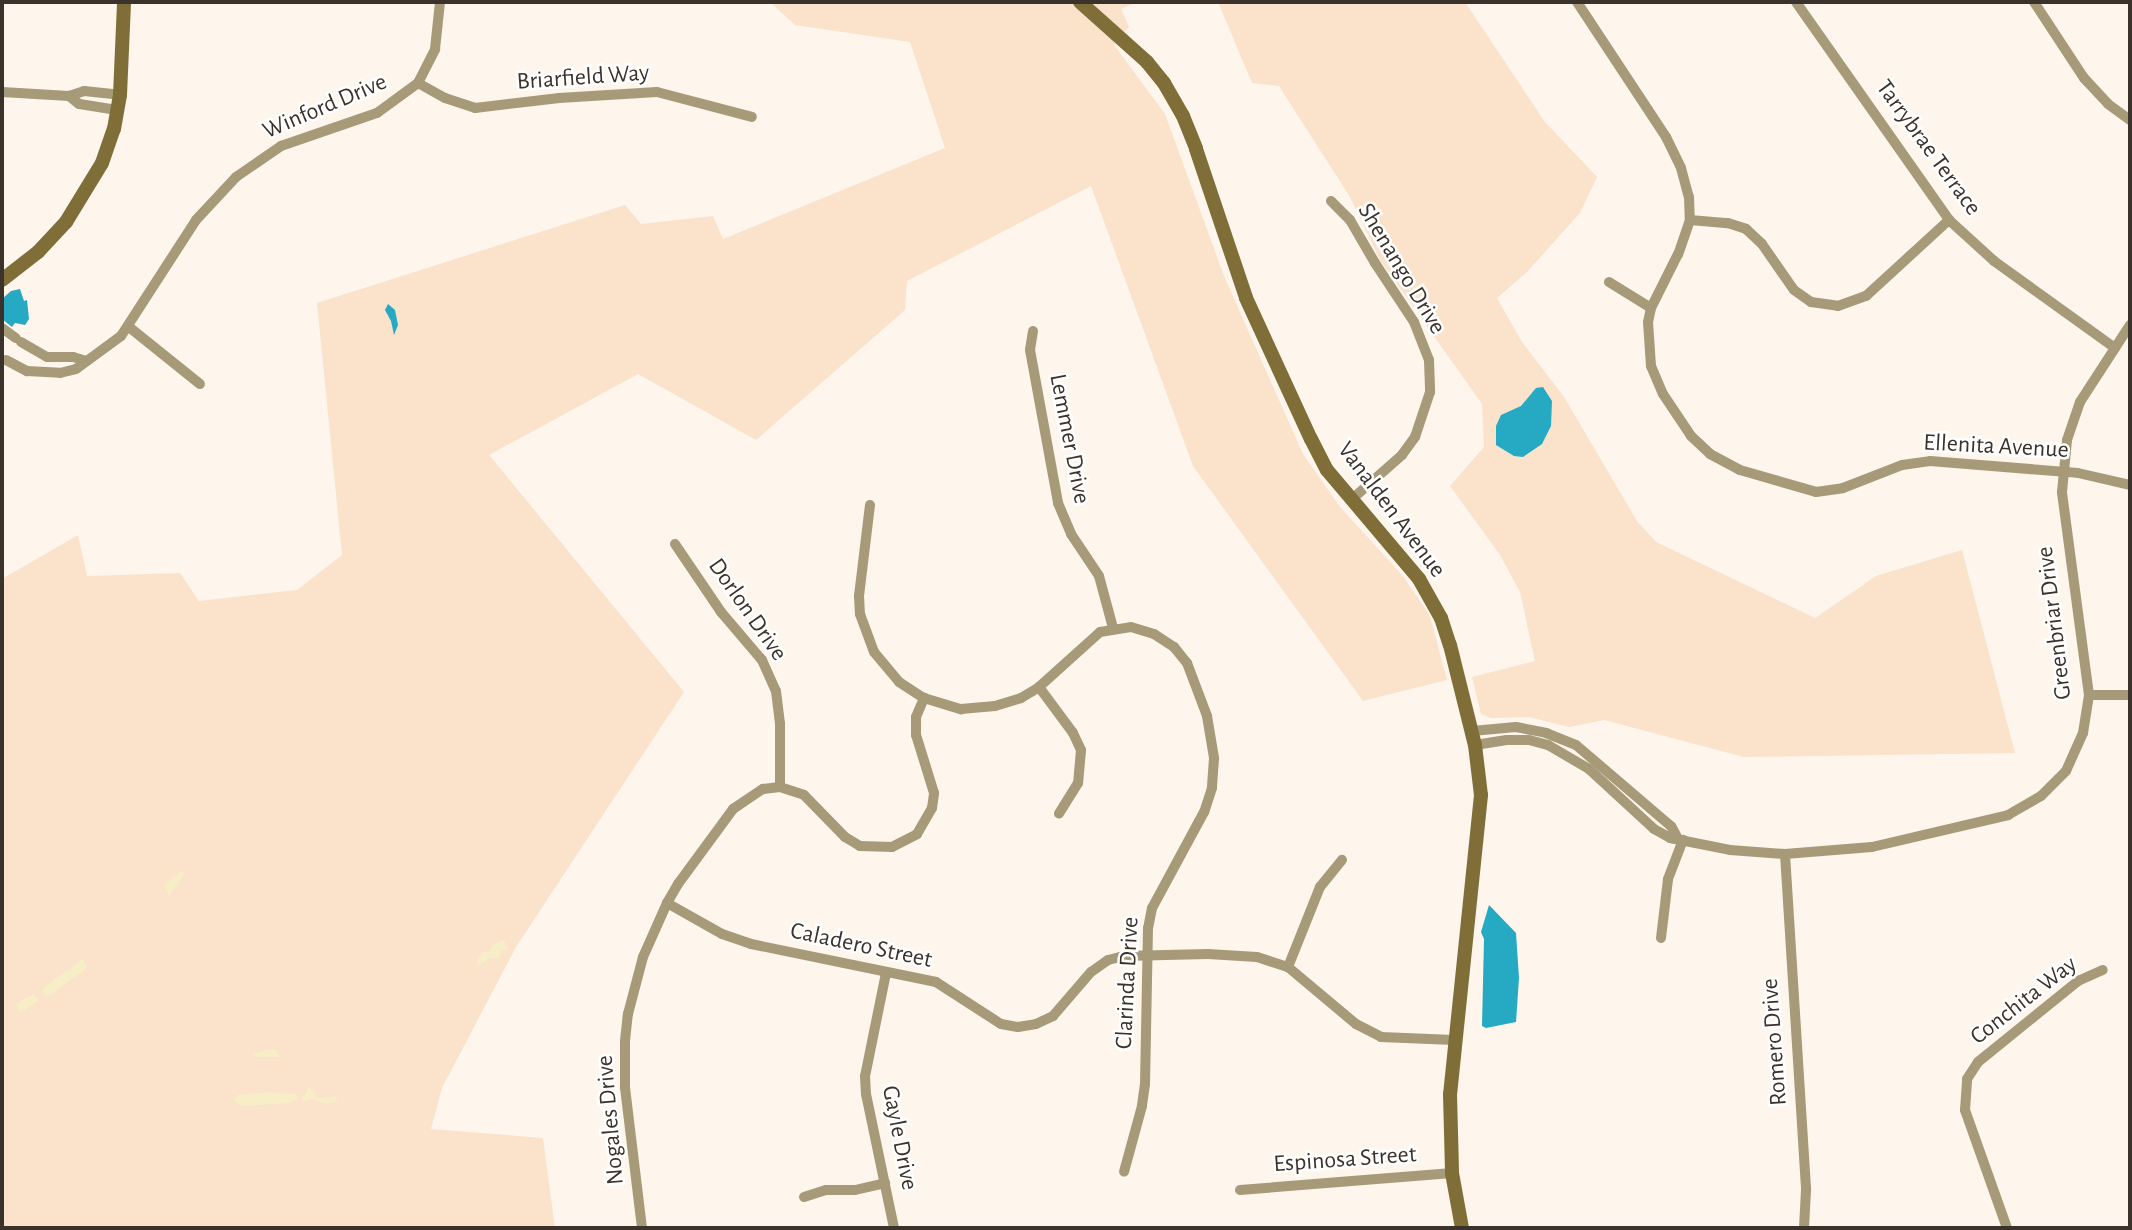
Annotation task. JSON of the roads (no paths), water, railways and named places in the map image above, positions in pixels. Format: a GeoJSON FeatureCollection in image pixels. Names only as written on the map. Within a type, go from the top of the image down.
{"type":"FeatureCollection","features":[{"type":"Feature","properties":{"kind":"main road"},"geometry":{"type":"LineString","coordinates":[[2,280],[52,238],[82,200],[108,147],[119,102],[124,2]]}},
{"type":"Feature","properties":{"kind":"main road","name":"Vanalden Avenue"},"geometry":{"type":"LineString","coordinates":[[1080,2],[1147,62],[1164,83],[1183,116],[1246,298],[1327,470],[1419,579],[1441,618],[1473,738],[1481,795],[1450,1094],[1452,1173],[1462,1228]]}},
{"type":"Feature","properties":{"kind":"street","name":"Winford Drive"},"geometry":{"type":"LineString","coordinates":[[6,360],[14,366],[42,373],[76,369],[129,327],[196,220],[236,177],[281,146],[377,113],[393,104],[418,83],[435,49],[440,2]]}},
{"type":"Feature","properties":{"kind":"street","name":"Ellenita Avenue"},"geometry":{"type":"LineString","coordinates":[[1577,2],[1666,137],[1686,187],[1690,220],[1678,254],[1651,308],[1648,322],[1651,366],[1663,394],[1691,436],[1710,454],[1740,470],[1816,492],[1843,488],[1902,465],[1930,461],[2091,475],[2130,485]]}},
{"type":"Feature","properties":{"kind":"street","name":"Tarrybrae Terrace"},"geometry":{"type":"LineString","coordinates":[[1797,2],[1949,220],[1994,261],[2115,348]]}},
{"type":"Feature","properties":{"kind":"street"},"geometry":{"type":"LineString","coordinates":[[2035,2],[2084,78],[2108,104],[2130,120]]}},
{"type":"Feature","properties":{"kind":"street","name":"Briarfield Way"},"geometry":{"type":"LineString","coordinates":[[418,83],[445,98],[475,108],[559,98],[657,92],[752,117]]}},
{"type":"Feature","properties":{"kind":"street"},"geometry":{"type":"LineString","coordinates":[[2,92],[69,96],[79,104],[119,102]]}},
{"type":"Feature","properties":{"kind":"street","name":"Shenango Drive"},"geometry":{"type":"LineString","coordinates":[[1331,201],[1350,220],[1414,322],[1429,360],[1430,392],[1415,438],[1402,455],[1351,500]]}},
{"type":"Feature","properties":{"kind":"street"},"geometry":{"type":"LineString","coordinates":[[1690,220],[1728,223],[1746,229],[1762,244],[1794,290],[1811,303],[1838,306],[1866,296],[1949,220]]}},
{"type":"Feature","properties":{"kind":"street"},"geometry":{"type":"LineString","coordinates":[[1609,282],[1651,308]]}},
{"type":"Feature","properties":{"kind":"street","name":"Greenbriar Drive"},"geometry":{"type":"LineString","coordinates":[[1680,839],[1730,850],[1785,854],[1872,848],[2008,815],[2041,796],[2066,771],[2083,733],[2089,695],[2065,526],[2062,473],[2067,440],[2080,401],[2130,325]]}},
{"type":"Feature","properties":{"kind":"street"},"geometry":{"type":"LineString","coordinates":[[129,327],[200,384]]}},
{"type":"Feature","properties":{"kind":"street"},"geometry":{"type":"LineString","coordinates":[[2,328],[47,357],[73,357],[86,361]]}},
{"type":"Feature","properties":{"kind":"street","name":"Lemmer Drive"},"geometry":{"type":"LineString","coordinates":[[1033,331],[1030,350],[1058,503],[1071,534],[1099,576],[1113,628]]}},
{"type":"Feature","properties":{"kind":"street"},"geometry":{"type":"LineString","coordinates":[[870,505],[859,596],[860,614],[866,635],[884,666],[899,682],[924,698],[961,709],[995,706],[1021,698],[1039,687],[1089,640],[1113,628]]}},
{"type":"Feature","properties":{"kind":"street","name":"Dorlon Drive"},"geometry":{"type":"LineString","coordinates":[[676,544],[721,612],[762,660],[776,691],[780,724],[780,787]]}},
{"type":"Feature","properties":{"kind":"street","name":"Clarinda Drive"},"geometry":{"type":"LineString","coordinates":[[1113,628],[1130,627],[1154,634],[1174,647],[1187,663],[1212,733],[1212,788],[1204,812],[1152,908],[1147,928],[1142,1106],[1124,1172]]}},
{"type":"Feature","properties":{"kind":"street"},"geometry":{"type":"LineString","coordinates":[[1039,687],[1073,733],[1081,750],[1078,783],[1059,814]]}},
{"type":"Feature","properties":{"kind":"street"},"geometry":{"type":"LineString","coordinates":[[2089,695],[2130,695]]}},
{"type":"Feature","properties":{"kind":"street"},"geometry":{"type":"LineString","coordinates":[[780,787],[804,795],[845,837],[860,846],[876,849],[905,842],[926,822],[932,808],[932,779],[915,734],[916,717],[924,698]]}},
{"type":"Feature","properties":{"kind":"street"},"geometry":{"type":"LineString","coordinates":[[1473,738],[1516,727],[1546,733],[1576,746],[1671,826],[1680,839],[1668,879],[1661,938]]}},
{"type":"Feature","properties":{"kind":"street","name":"Nogales Drive"},"geometry":{"type":"LineString","coordinates":[[642,1228],[625,1087],[625,1041],[628,1014],[643,957],[678,884],[733,808],[763,789],[780,787]]}},
{"type":"Feature","properties":{"kind":"street","name":"Romero Drive"},"geometry":{"type":"LineString","coordinates":[[1785,854],[1806,1190],[1804,1228]]}},
{"type":"Feature","properties":{"kind":"street"},"geometry":{"type":"LineString","coordinates":[[1288,967],[1320,887],[1342,860]]}},
{"type":"Feature","properties":{"kind":"street","name":"Caladero Street"},"geometry":{"type":"LineString","coordinates":[[667,904],[722,934],[751,944],[936,982],[951,989],[988,1018],[1018,1027],[1053,1016],[1091,972],[1108,960],[1124,956],[1208,954],[1257,957],[1288,967],[1369,1032],[1393,1038],[1454,1040]]}},
{"type":"Feature","properties":{"kind":"street","name":"Conchita Way"},"geometry":{"type":"LineString","coordinates":[[2007,1228],[1965,1110],[1967,1079],[1978,1062],[2078,981],[2103,970]]}},
{"type":"Feature","properties":{"kind":"street","name":"Gayle Drive"},"geometry":{"type":"LineString","coordinates":[[886,973],[865,1076],[868,1112],[894,1228]]}},
{"type":"Feature","properties":{"kind":"street","name":"Espinosa Street"},"geometry":{"type":"LineString","coordinates":[[1240,1190],[1452,1173]]}},
{"type":"Feature","properties":{"kind":"street"},"geometry":{"type":"LineString","coordinates":[[804,1197],[826,1191],[855,1190],[885,1183]]}},
{"type":"Feature","properties":{"kind":"water"},"geometry":{"type":"Polygon","coordinates":[[[20,289],[24,301],[27,300],[29,319],[25,325],[15,323],[12,327],[2,319],[2,299],[11,291],[20,289]]]}},
{"type":"Feature","properties":{"kind":"water"},"geometry":{"type":"Polygon","coordinates":[[[388,304],[395,310],[398,325],[394,335],[385,310],[388,304]]]}},
{"type":"Feature","properties":{"kind":"water"},"geometry":{"type":"Polygon","coordinates":[[[1543,387],[1552,401],[1551,426],[1542,444],[1523,457],[1514,456],[1496,445],[1496,426],[1501,415],[1521,406],[1536,388],[1543,387]]]}},
{"type":"Feature","properties":{"kind":"water"},"geometry":{"type":"Polygon","coordinates":[[[1489,905],[1516,933],[1519,978],[1516,1022],[1486,1028],[1482,1026],[1484,939],[1481,932],[1489,905]]]}}]}
